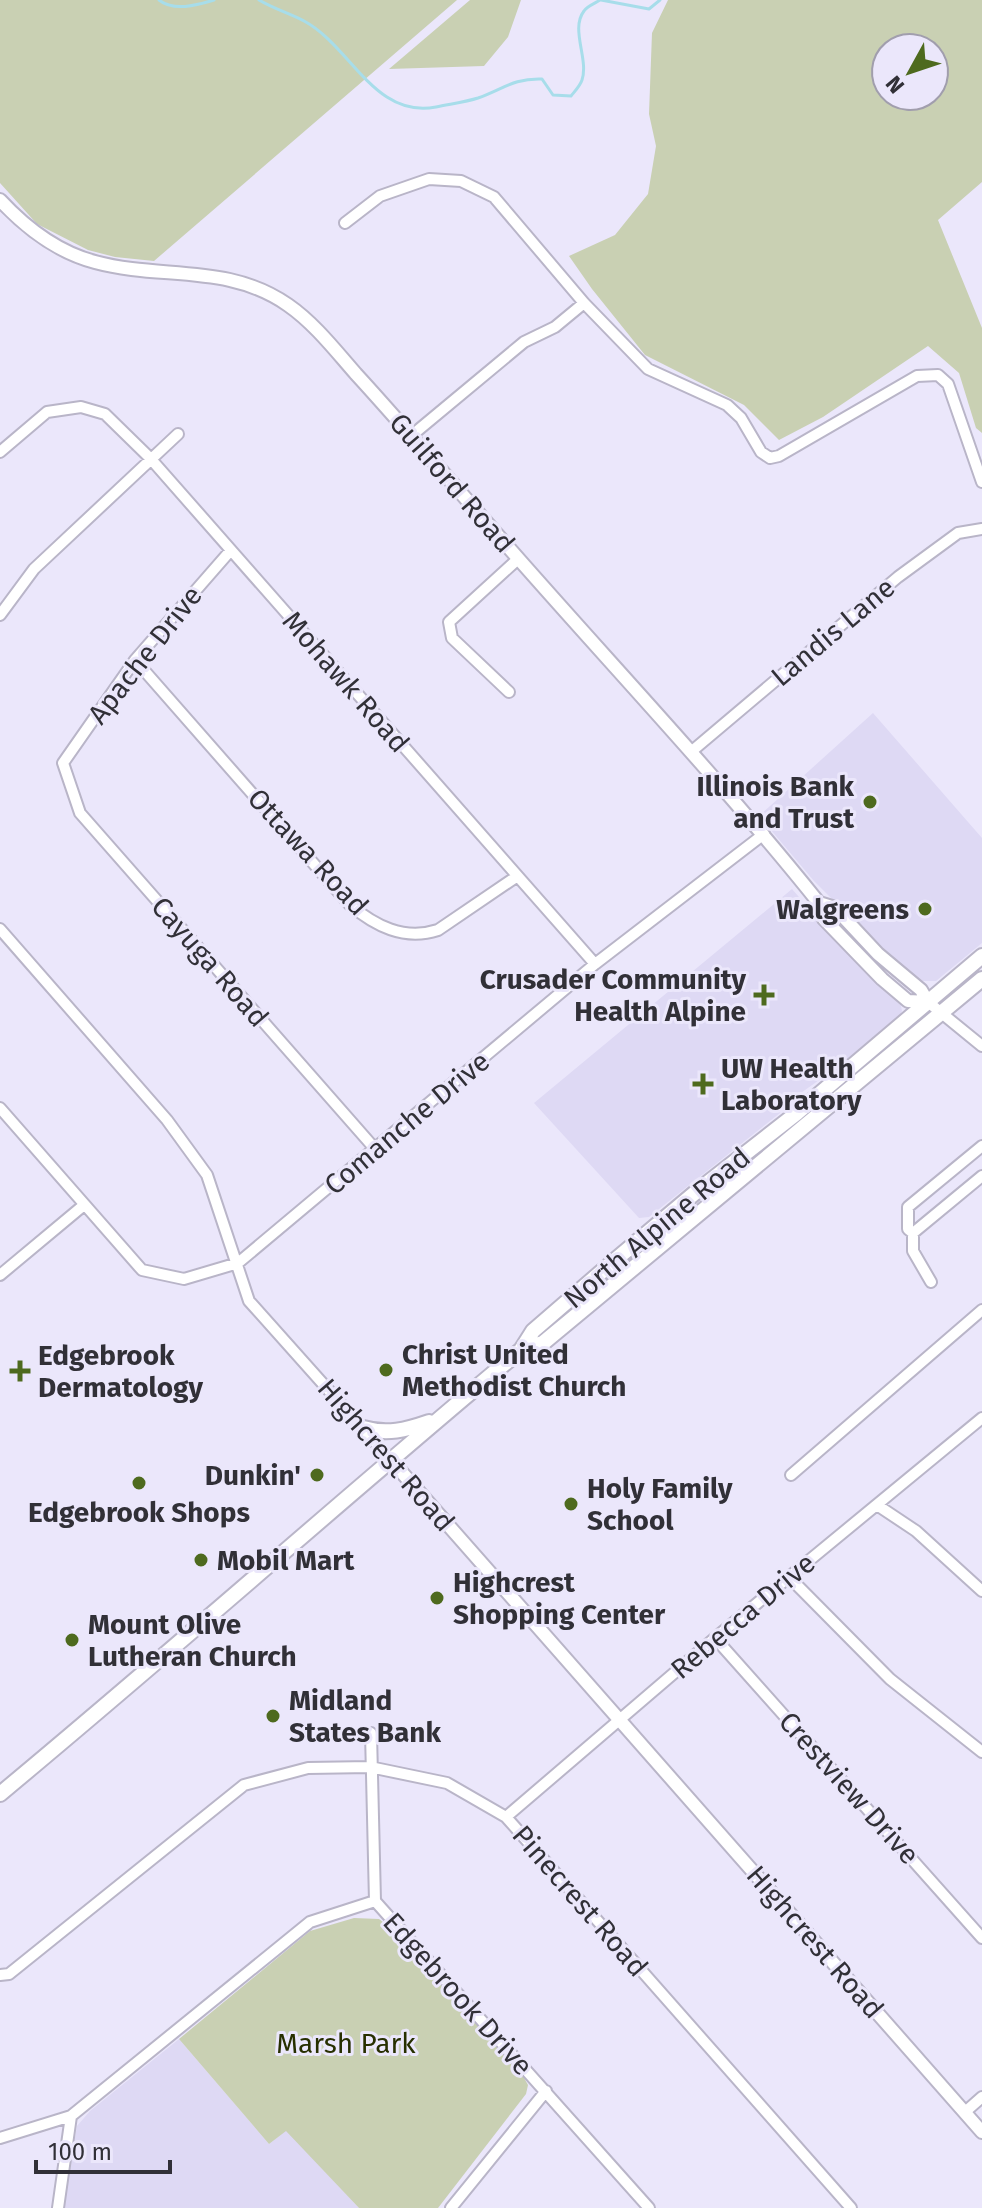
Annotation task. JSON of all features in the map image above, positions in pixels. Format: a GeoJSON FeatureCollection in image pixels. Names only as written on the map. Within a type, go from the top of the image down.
{"type":"FeatureCollection","features":[{"type":"Feature","properties":{"kind":"main road","name":"North Alpine Road"},"geometry":{"type":"LineString","coordinates":[[0,1794],[521,1350],[533,1331],[614,1261],[797,1113],[982,956]]}},
{"type":"Feature","properties":{"kind":"main road","name":"North Alpine Road"},"geometry":{"type":"LineString","coordinates":[[521,1350],[543,1343],[982,979]]}},
{"type":"Feature","properties":{"kind":"main road"},"geometry":{"type":"LineString","coordinates":[[363,1428],[380,1433],[402,1431],[437,1419]]}},
{"type":"Feature","properties":{"kind":"street"},"geometry":{"type":"LineString","coordinates":[[345,223],[380,196],[429,179],[461,181],[494,197],[584,303],[648,369],[727,405],[741,418],[761,452],[770,458],[779,456],[917,376],[938,375],[948,384],[982,482]]}},
{"type":"Feature","properties":{"kind":"street","name":"Guilford Road"},"geometry":{"type":"LineString","coordinates":[[0,200],[32,230],[75,256],[98,263],[234,279],[268,292],[290,307],[314,329],[411,436],[692,751],[819,903],[835,908],[878,954],[921,990],[928,1002]]}},
{"type":"Feature","properties":{"kind":"street"},"geometry":{"type":"LineString","coordinates":[[411,436],[524,342],[555,327],[584,303]]}},
{"type":"Feature","properties":{"kind":"street","name":"Mohawk Road"},"geometry":{"type":"LineString","coordinates":[[0,452],[47,412],[71,407],[89,408],[105,414],[150,458],[595,964]]}},
{"type":"Feature","properties":{"kind":"street"},"geometry":{"type":"LineString","coordinates":[[0,615],[34,569],[178,434]]}},
{"type":"Feature","properties":{"kind":"street","name":"Landis Lane"},"geometry":{"type":"LineString","coordinates":[[692,751],[898,577],[958,533],[982,529]]}},
{"type":"Feature","properties":{"kind":"street","name":"Apache Drive"},"geometry":{"type":"LineString","coordinates":[[63,763],[135,660],[231,550]]}},
{"type":"Feature","properties":{"kind":"street"},"geometry":{"type":"LineString","coordinates":[[509,692],[452,638],[449,622],[518,559]]}},
{"type":"Feature","properties":{"kind":"street","name":"Ottawa Road"},"geometry":{"type":"LineString","coordinates":[[135,660],[349,904],[367,919],[402,934],[426,934],[438,930],[516,877]]}},
{"type":"Feature","properties":{"kind":"street","name":"Cayuga Road"},"geometry":{"type":"LineString","coordinates":[[63,763],[80,813],[376,1150]]}},
{"type":"Feature","properties":{"kind":"street","name":"Comanche Drive"},"geometry":{"type":"LineString","coordinates":[[238,1263],[595,964],[764,834]]}},
{"type":"Feature","properties":{"kind":"street","name":"Highcrest Road"},"geometry":{"type":"LineString","coordinates":[[0,929],[167,1120],[207,1175],[249,1301],[982,2132]]}},
{"type":"Feature","properties":{"kind":"street"},"geometry":{"type":"LineString","coordinates":[[928,1002],[982,1046]]}},
{"type":"Feature","properties":{"kind":"street"},"geometry":{"type":"LineString","coordinates":[[0,1108],[142,1270],[184,1279],[238,1263]]}},
{"type":"Feature","properties":{"kind":"street"},"geometry":{"type":"LineString","coordinates":[[913,1233],[908,1229],[908,1207],[982,1146]]}},
{"type":"Feature","properties":{"kind":"street"},"geometry":{"type":"LineString","coordinates":[[913,1233],[982,1176]]}},
{"type":"Feature","properties":{"kind":"street"},"geometry":{"type":"LineString","coordinates":[[0,1275],[84,1205]]}},
{"type":"Feature","properties":{"kind":"street"},"geometry":{"type":"LineString","coordinates":[[913,1233],[913,1251],[931,1282]]}},
{"type":"Feature","properties":{"kind":"street"},"geometry":{"type":"LineString","coordinates":[[791,1475],[982,1310]]}},
{"type":"Feature","properties":{"kind":"street","name":"Rebecca Drive"},"geometry":{"type":"LineString","coordinates":[[506,1817],[715,1638],[982,1418]]}},
{"type":"Feature","properties":{"kind":"street"},"geometry":{"type":"LineString","coordinates":[[877,1505],[916,1531],[982,1591]]}},
{"type":"Feature","properties":{"kind":"street"},"geometry":{"type":"LineString","coordinates":[[789,1577],[890,1679],[982,1752]]}},
{"type":"Feature","properties":{"kind":"street","name":"Crestview Drive"},"geometry":{"type":"LineString","coordinates":[[715,1638],[982,1938]]}},
{"type":"Feature","properties":{"kind":"street"},"geometry":{"type":"LineString","coordinates":[[371,1733],[375,1901]]}},
{"type":"Feature","properties":{"kind":"street","name":"Pinecrest Road"},"geometry":{"type":"LineString","coordinates":[[0,1975],[9,1974],[244,1785],[308,1768],[370,1767],[447,1783],[506,1817],[851,2208]]}},
{"type":"Feature","properties":{"kind":"street","name":"Edgebrook Drive"},"geometry":{"type":"LineString","coordinates":[[0,2138],[71,2116],[310,1922],[375,1901],[649,2208]]}},
{"type":"Feature","properties":{"kind":"street"},"geometry":{"type":"LineString","coordinates":[[451,2208],[546,2091]]}},
{"type":"Feature","properties":{"kind":"street"},"geometry":{"type":"LineString","coordinates":[[965,2112],[982,2097]]}},
{"type":"Feature","properties":{"kind":"street"},"geometry":{"type":"LineString","coordinates":[[58,2208],[71,2116]]}},
{"type":"Feature","properties":{"kind":"shaded area"},"geometry":{"type":"Polygon","coordinates":[[[873,713],[982,838],[982,943],[936,981],[917,981],[882,953],[814,881],[759,816],[873,713]]]}},
{"type":"Feature","properties":{"kind":"shaded area"},"geometry":{"type":"Polygon","coordinates":[[[792,889],[846,951],[900,1001],[902,1011],[898,1019],[856,1054],[798,1095],[780,1113],[649,1217],[639,1218],[534,1103],[792,889]]]}},
{"type":"Feature","properties":{"kind":"shaded area"},"geometry":{"type":"Polygon","coordinates":[[[179,2039],[269,2144],[286,2130],[359,2208],[63,2208],[77,2126],[90,2111],[179,2039]]]}},
{"type":"Feature","properties":{"kind":"green space"},"geometry":{"type":"Polygon","coordinates":[[[0,0],[457,0],[154,261],[115,257],[88,250],[37,224],[0,183],[0,0]]]}},
{"type":"Feature","properties":{"kind":"green space"},"geometry":{"type":"Polygon","coordinates":[[[470,0],[521,0],[508,37],[484,66],[389,69],[470,0]]]}},
{"type":"Feature","properties":{"kind":"green space"},"geometry":{"type":"Polygon","coordinates":[[[668,0],[982,0],[982,182],[938,220],[982,328],[982,433],[976,428],[959,373],[928,346],[823,417],[779,440],[744,405],[645,355],[569,256],[615,235],[648,194],[656,146],[649,114],[652,33],[668,0]]]}},
{"type":"Feature","properties":{"kind":"green space","name":"Marsh Park"},"geometry":{"type":"Polygon","coordinates":[[[354,1918],[379,1919],[387,1925],[528,2085],[526,2094],[438,2208],[359,2208],[286,2131],[269,2144],[179,2039],[310,1931],[354,1918]]]}},
{"type":"Feature","properties":{"kind":"waterway"},"geometry":{"type":"LineString","coordinates":[[159,0],[179,7],[214,0]]}},
{"type":"Feature","properties":{"kind":"waterway"},"geometry":{"type":"LineString","coordinates":[[259,0],[321,32],[379,92],[414,108],[468,101],[532,79],[542,79],[553,95],[571,96],[584,72],[580,18],[585,9],[600,0]]}},
{"type":"Feature","properties":{"kind":"waterway"},"geometry":{"type":"LineString","coordinates":[[601,0],[649,9],[660,0]]}},
{"type":"Feature","properties":{"kind":"place","name":"Illinois Bank and Trust"},"geometry":{"type":"Point","coordinates":[870,802]}},
{"type":"Feature","properties":{"kind":"place","name":"Walgreens"},"geometry":{"type":"Point","coordinates":[925,909]}},
{"type":"Feature","properties":{"kind":"place","name":"Crusader Community Health Alpine"},"geometry":{"type":"Point","coordinates":[764,995]}},
{"type":"Feature","properties":{"kind":"place","name":"UW Health Laboratory"},"geometry":{"type":"Point","coordinates":[703,1084]}},
{"type":"Feature","properties":{"kind":"place","name":"Christ United Methodist Church"},"geometry":{"type":"Point","coordinates":[386,1370]}},
{"type":"Feature","properties":{"kind":"place","name":"Edgebrook Dermatology"},"geometry":{"type":"Point","coordinates":[20,1371]}},
{"type":"Feature","properties":{"kind":"place","name":"Dunkin'"},"geometry":{"type":"Point","coordinates":[317,1475]}},
{"type":"Feature","properties":{"kind":"place","name":"Edgebrook Shops"},"geometry":{"type":"Point","coordinates":[139,1483]}},
{"type":"Feature","properties":{"kind":"place","name":"Holy Family School"},"geometry":{"type":"Point","coordinates":[571,1504]}},
{"type":"Feature","properties":{"kind":"place","name":"Mobil Mart"},"geometry":{"type":"Point","coordinates":[201,1560]}},
{"type":"Feature","properties":{"kind":"place","name":"Highcrest Shopping Center"},"geometry":{"type":"Point","coordinates":[437,1598]}},
{"type":"Feature","properties":{"kind":"place","name":"Mount Olive Lutheran Church"},"geometry":{"type":"Point","coordinates":[72,1640]}},
{"type":"Feature","properties":{"kind":"place","name":"Midland States Bank"},"geometry":{"type":"Point","coordinates":[273,1716]}}]}
